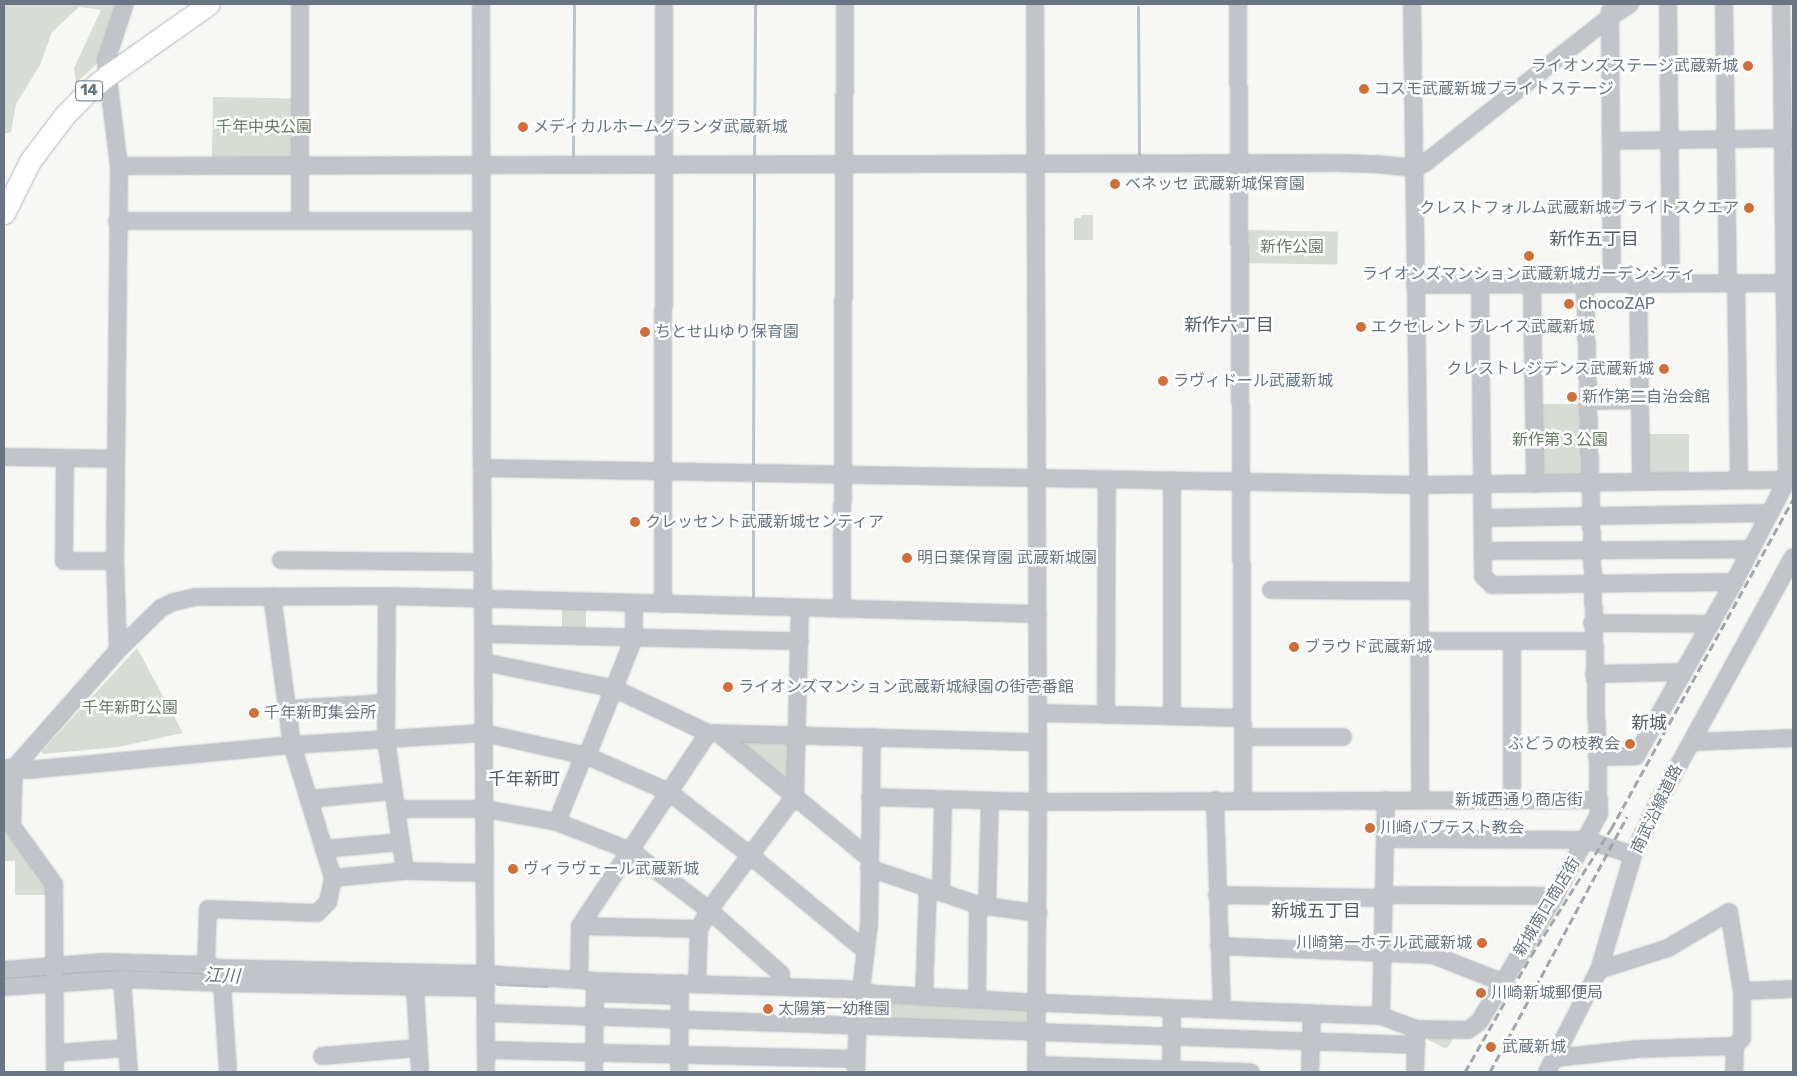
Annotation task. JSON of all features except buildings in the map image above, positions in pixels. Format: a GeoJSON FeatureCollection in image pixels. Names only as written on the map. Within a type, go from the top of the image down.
{"type":"FeatureCollection","features":[{"type":"Feature","properties":{"kind":"main road","name":"14"},"geometry":{"type":"LineString","coordinates":[[4,213],[30,161],[46,138],[74,105],[108,75],[209,4]]}},
{"type":"Feature","properties":{"kind":"street"},"geometry":{"type":"LineString","coordinates":[[118,650],[115,561],[119,166],[106,61],[125,4]]}},
{"type":"Feature","properties":{"kind":"street"},"geometry":{"type":"LineString","coordinates":[[300,4],[300,221]]}},
{"type":"Feature","properties":{"kind":"street"},"geometry":{"type":"LineString","coordinates":[[481,4],[484,809],[488,1013],[486,1072]]}},
{"type":"Feature","properties":{"kind":"street"},"geometry":{"type":"LineString","coordinates":[[663,604],[664,4]]}},
{"type":"Feature","properties":{"kind":"street"},"geometry":{"type":"LineString","coordinates":[[842,609],[846,165],[845,4]]}},
{"type":"Feature","properties":{"kind":"street"},"geometry":{"type":"LineString","coordinates":[[1035,4],[1038,614],[1036,1069],[1251,1072]]}},
{"type":"Feature","properties":{"kind":"street"},"geometry":{"type":"LineString","coordinates":[[1238,4],[1243,800]]}},
{"type":"Feature","properties":{"kind":"street"},"geometry":{"type":"LineString","coordinates":[[1412,4],[1419,485],[1420,800]]}},
{"type":"Feature","properties":{"kind":"street"},"geometry":{"type":"LineString","coordinates":[[119,166],[481,167],[1376,164],[1415,168],[1424,163],[1610,11],[1630,4]]}},
{"type":"Feature","properties":{"kind":"street"},"geometry":{"type":"LineString","coordinates":[[1668,4],[1671,284]]}},
{"type":"Feature","properties":{"kind":"street"},"geometry":{"type":"LineString","coordinates":[[1724,4],[1726,140],[1739,480]]}},
{"type":"Feature","properties":{"kind":"street"},"geometry":{"type":"LineString","coordinates":[[1597,757],[1636,756],[1734,582],[1787,480],[1790,442],[1784,283],[1788,139],[1782,4]]}},
{"type":"Feature","properties":{"kind":"street"},"geometry":{"type":"LineString","coordinates":[[1610,11],[1612,284]]}},
{"type":"Feature","properties":{"kind":"street"},"geometry":{"type":"LineString","coordinates":[[1611,141],[1788,139]]}},
{"type":"Feature","properties":{"kind":"street"},"geometry":{"type":"LineString","coordinates":[[117,221],[481,221]]}},
{"type":"Feature","properties":{"kind":"street"},"geometry":{"type":"LineString","coordinates":[[1415,285],[1784,283]]}},
{"type":"Feature","properties":{"kind":"street","name":"新城西通り商店街"},"geometry":{"type":"LineString","coordinates":[[870,797],[990,802],[1599,800],[1589,517],[1585,284]]}},
{"type":"Feature","properties":{"kind":"street"},"geometry":{"type":"LineString","coordinates":[[1638,284],[1641,482]]}},
{"type":"Feature","properties":{"kind":"street"},"geometry":{"type":"LineString","coordinates":[[1480,285],[1483,576],[1492,585],[1734,582]]}},
{"type":"Feature","properties":{"kind":"street"},"geometry":{"type":"LineString","coordinates":[[1532,285],[1535,484]]}},
{"type":"Feature","properties":{"kind":"street"},"geometry":{"type":"LineString","coordinates":[[1587,401],[1640,400]]}},
{"type":"Feature","properties":{"kind":"street"},"geometry":{"type":"LineString","coordinates":[[4,457],[116,458]]}},
{"type":"Feature","properties":{"kind":"street"},"geometry":{"type":"LineString","coordinates":[[65,458],[64,561],[115,561]]}},
{"type":"Feature","properties":{"kind":"street"},"geometry":{"type":"LineString","coordinates":[[482,468],[1419,485],[1787,480]]}},
{"type":"Feature","properties":{"kind":"street"},"geometry":{"type":"LineString","coordinates":[[1106,715],[1107,479]]}},
{"type":"Feature","properties":{"kind":"street"},"geometry":{"type":"LineString","coordinates":[[1172,480],[1172,716]]}},
{"type":"Feature","properties":{"kind":"street"},"geometry":{"type":"LineString","coordinates":[[1483,518],[1770,513]]}},
{"type":"Feature","properties":{"kind":"street"},"geometry":{"type":"LineString","coordinates":[[1483,551],[1750,549]]}},
{"type":"Feature","properties":{"kind":"street"},"geometry":{"type":"LineString","coordinates":[[281,560],[483,562]]}},
{"type":"Feature","properties":{"kind":"street","name":"南武沿線道路"},"geometry":{"type":"LineString","coordinates":[[1551,1065],[1599,970],[1633,854],[1655,808],[1792,566]]}},
{"type":"Feature","properties":{"kind":"street"},"geometry":{"type":"LineString","coordinates":[[1271,590],[1419,591]]}},
{"type":"Feature","properties":{"kind":"street"},"geometry":{"type":"LineString","coordinates":[[228,1072],[208,909],[317,912],[328,902],[333,878],[292,745],[272,596]]}},
{"type":"Feature","properties":{"kind":"street"},"geometry":{"type":"LineString","coordinates":[[55,1072],[54,884],[12,826],[9,768],[118,650],[161,608],[174,602],[196,597],[387,596],[1038,614]]}},
{"type":"Feature","properties":{"kind":"street"},"geometry":{"type":"LineString","coordinates":[[387,596],[386,739],[405,871]]}},
{"type":"Feature","properties":{"kind":"street"},"geometry":{"type":"LineString","coordinates":[[557,822],[615,690],[634,638],[634,604]]}},
{"type":"Feature","properties":{"kind":"street"},"geometry":{"type":"LineString","coordinates":[[697,983],[699,929],[709,910],[795,796],[800,608]]}},
{"type":"Feature","properties":{"kind":"street"},"geometry":{"type":"LineString","coordinates":[[1592,623],[1711,624]]}},
{"type":"Feature","properties":{"kind":"street"},"geometry":{"type":"LineString","coordinates":[[484,634],[800,642]]}},
{"type":"Feature","properties":{"kind":"street"},"geometry":{"type":"LineString","coordinates":[[1419,641],[1593,641]]}},
{"type":"Feature","properties":{"kind":"street"},"geometry":{"type":"LineString","coordinates":[[1512,642],[1512,800]]}},
{"type":"Feature","properties":{"kind":"street"},"geometry":{"type":"LineString","coordinates":[[484,662],[615,690],[713,734],[795,796],[869,864],[934,890],[983,906],[1038,913]]}},
{"type":"Feature","properties":{"kind":"street"},"geometry":{"type":"LineString","coordinates":[[1594,674],[1684,672]]}},
{"type":"Feature","properties":{"kind":"street"},"geometry":{"type":"LineString","coordinates":[[287,709],[386,703]]}},
{"type":"Feature","properties":{"kind":"street"},"geometry":{"type":"LineString","coordinates":[[1038,714],[1242,718]]}},
{"type":"Feature","properties":{"kind":"street"},"geometry":{"type":"LineString","coordinates":[[9,768],[28,770],[292,745],[484,733],[585,756],[670,792],[866,951]]}},
{"type":"Feature","properties":{"kind":"street"},"geometry":{"type":"LineString","coordinates":[[713,734],[1038,742]]}},
{"type":"Feature","properties":{"kind":"street"},"geometry":{"type":"LineString","coordinates":[[594,1072],[594,1018],[580,926],[670,792],[713,734]]}},
{"type":"Feature","properties":{"kind":"street"},"geometry":{"type":"LineString","coordinates":[[487,1050],[679,1055],[856,1066],[857,1027],[866,951],[872,737]]}},
{"type":"Feature","properties":{"kind":"street"},"geometry":{"type":"LineString","coordinates":[[1243,737],[1342,737]]}},
{"type":"Feature","properties":{"kind":"street"},"geometry":{"type":"LineString","coordinates":[[1692,742],[1793,738]]}},
{"type":"Feature","properties":{"kind":"street"},"geometry":{"type":"LineString","coordinates":[[309,799],[393,791]]}},
{"type":"Feature","properties":{"kind":"street"},"geometry":{"type":"LineString","coordinates":[[1215,800],[1216,895],[1222,1009]]}},
{"type":"Feature","properties":{"kind":"street"},"geometry":{"type":"LineString","coordinates":[[1381,1016],[1386,800]]}},
{"type":"Feature","properties":{"kind":"street","name":"新城南口商店街"},"geometry":{"type":"LineString","coordinates":[[486,981],[680,989],[697,983],[1037,1002],[1381,1016],[1416,1029],[1468,1030],[1479,1022],[1555,896],[1588,836],[1598,814],[1599,800]]}},
{"type":"Feature","properties":{"kind":"street"},"geometry":{"type":"LineString","coordinates":[[924,996],[943,801]]}},
{"type":"Feature","properties":{"kind":"street"},"geometry":{"type":"LineString","coordinates":[[977,998],[990,802]]}},
{"type":"Feature","properties":{"kind":"street"},"geometry":{"type":"LineString","coordinates":[[396,809],[484,809],[557,822],[631,851],[709,910],[781,974],[780,987]]}},
{"type":"Feature","properties":{"kind":"street"},"geometry":{"type":"LineString","coordinates":[[1385,838],[1588,836],[1633,854]]}},
{"type":"Feature","properties":{"kind":"street"},"geometry":{"type":"LineString","coordinates":[[324,849],[400,842]]}},
{"type":"Feature","properties":{"kind":"street"},"geometry":{"type":"LineString","coordinates":[[333,878],[405,871],[485,873]]}},
{"type":"Feature","properties":{"kind":"street"},"geometry":{"type":"LineString","coordinates":[[1216,895],[1555,896]]}},
{"type":"Feature","properties":{"kind":"street"},"geometry":{"type":"LineString","coordinates":[[1599,970],[1668,948],[1729,912],[1742,990],[1742,1038],[1735,1046],[1734,1072]]}},
{"type":"Feature","properties":{"kind":"street"},"geometry":{"type":"LineString","coordinates":[[580,926],[699,929]]}},
{"type":"Feature","properties":{"kind":"street"},"geometry":{"type":"LineString","coordinates":[[1219,946],[1434,955],[1502,982]]}},
{"type":"Feature","properties":{"kind":"street"},"geometry":{"type":"LineString","coordinates":[[4,987],[103,962],[215,975],[415,988],[486,981]]}},
{"type":"Feature","properties":{"kind":"street"},"geometry":{"type":"LineString","coordinates":[[4,970],[122,979],[215,975],[486,981]]}},
{"type":"Feature","properties":{"kind":"street"},"geometry":{"type":"LineString","coordinates":[[122,979],[129,1072]]}},
{"type":"Feature","properties":{"kind":"street"},"geometry":{"type":"LineString","coordinates":[[415,988],[420,1072]]}},
{"type":"Feature","properties":{"kind":"street"},"geometry":{"type":"LineString","coordinates":[[679,1072],[680,989]]}},
{"type":"Feature","properties":{"kind":"street"},"geometry":{"type":"LineString","coordinates":[[1742,990],[1793,989]]}},
{"type":"Feature","properties":{"kind":"street"},"geometry":{"type":"LineString","coordinates":[[1171,1071],[1172,1008]]}},
{"type":"Feature","properties":{"kind":"street"},"geometry":{"type":"LineString","coordinates":[[488,1013],[857,1027],[1037,1031],[1416,1046]]}},
{"type":"Feature","properties":{"kind":"street"},"geometry":{"type":"LineString","coordinates":[[1310,1072],[1312,1013]]}},
{"type":"Feature","properties":{"kind":"street"},"geometry":{"type":"LineString","coordinates":[[1415,1072],[1416,1029]]}},
{"type":"Feature","properties":{"kind":"street"},"geometry":{"type":"LineString","coordinates":[[1551,1065],[1638,1049],[1735,1046]]}},
{"type":"Feature","properties":{"kind":"street"},"geometry":{"type":"LineString","coordinates":[[55,1053],[128,1048]]}},
{"type":"Feature","properties":{"kind":"street"},"geometry":{"type":"LineString","coordinates":[[322,1056],[418,1048]]}},
{"type":"Feature","properties":{"kind":"green space"},"geometry":{"type":"Polygon","coordinates":[[[4,4],[122,4],[102,59],[76,83],[74,68],[101,10],[79,7],[52,32],[40,65],[16,104],[11,132],[4,134],[4,4]]]}},
{"type":"Feature","properties":{"kind":"green space","name":"千年中央公園"},"geometry":{"type":"Polygon","coordinates":[[[213,97],[294,98],[293,158],[212,157],[213,97]]]}},
{"type":"Feature","properties":{"kind":"green space"},"geometry":{"type":"Polygon","coordinates":[[[1081,215],[1093,215],[1093,240],[1074,240],[1074,218],[1081,218],[1081,215]]]}},
{"type":"Feature","properties":{"kind":"green space","name":"新作公園"},"geometry":{"type":"Polygon","coordinates":[[[1246,230],[1338,232],[1337,265],[1245,263],[1246,230]]]}},
{"type":"Feature","properties":{"kind":"green space","name":"新作第３公園"},"geometry":{"type":"Polygon","coordinates":[[[1537,404],[1583,404],[1583,477],[1537,477],[1537,404]]]}},
{"type":"Feature","properties":{"kind":"green space"},"geometry":{"type":"Polygon","coordinates":[[[1646,434],[1689,434],[1689,476],[1649,476],[1646,473],[1646,434]]]}},
{"type":"Feature","properties":{"kind":"green space"},"geometry":{"type":"Polygon","coordinates":[[[562,605],[586,605],[586,631],[562,631],[562,605]]]}},
{"type":"Feature","properties":{"kind":"green space","name":"千年新町公園"},"geometry":{"type":"Polygon","coordinates":[[[137,648],[183,733],[118,747],[43,754],[42,751],[137,648]]]}},
{"type":"Feature","properties":{"kind":"green space"},"geometry":{"type":"Polygon","coordinates":[[[736,739],[791,740],[788,786],[736,739]]]}},
{"type":"Feature","properties":{"kind":"green space"},"geometry":{"type":"Polygon","coordinates":[[[4,831],[46,885],[46,895],[15,895],[15,861],[4,861],[4,831]]]}},
{"type":"Feature","properties":{"kind":"green space"},"geometry":{"type":"Polygon","coordinates":[[[866,1003],[1033,1009],[1032,1028],[865,1022],[866,1003]]]}},
{"type":"Feature","properties":{"kind":"green space"},"geometry":{"type":"Polygon","coordinates":[[[1430,1035],[1451,1036],[1453,1039],[1448,1047],[1444,1048],[1427,1039],[1430,1035]]]}},
{"type":"Feature","properties":{"kind":"waterway"},"geometry":{"type":"LineString","coordinates":[[573,157],[574,4]]}},
{"type":"Feature","properties":{"kind":"waterway"},"geometry":{"type":"LineString","coordinates":[[754,161],[755,4]]}},
{"type":"Feature","properties":{"kind":"waterway"},"geometry":{"type":"LineString","coordinates":[[1138,7],[1139,159]]}},
{"type":"Feature","properties":{"kind":"waterway"},"geometry":{"type":"LineString","coordinates":[[753,468],[754,169]]}},
{"type":"Feature","properties":{"kind":"waterway"},"geometry":{"type":"LineString","coordinates":[[753,477],[753,599]]}},
{"type":"Feature","properties":{"kind":"waterway","name":"江川"},"geometry":{"type":"LineString","coordinates":[[4,980],[52,974],[111,973]]}},
{"type":"Feature","properties":{"kind":"waterway","name":"江川"},"geometry":{"type":"LineString","coordinates":[[163,973],[236,975]]}},
{"type":"Feature","properties":{"kind":"waterway"},"geometry":{"type":"LineString","coordinates":[[497,984],[547,986]]}},
{"type":"Feature","properties":{"kind":"railway"},"geometry":{"type":"LineString","coordinates":[[1465,1072],[1531,956],[1611,829],[1793,499]]}},
{"type":"Feature","properties":{"kind":"railway"},"geometry":{"type":"LineString","coordinates":[[1490,1072],[1627,816]]}},
{"type":"Feature","properties":{"kind":"place","name":"ライオンズステージ武蔵新城"},"geometry":{"type":"Point","coordinates":[1748,66]}},
{"type":"Feature","properties":{"kind":"place","name":"コスモ武蔵新城ブライトステージ"},"geometry":{"type":"Point","coordinates":[1364,89]}},
{"type":"Feature","properties":{"kind":"place","name":"メディカルホームグランダ武蔵新城"},"geometry":{"type":"Point","coordinates":[523,127]}},
{"type":"Feature","properties":{"kind":"place","name":"ベネッセ 武蔵新城保育園"},"geometry":{"type":"Point","coordinates":[1115,184]}},
{"type":"Feature","properties":{"kind":"place","name":"クレストフォルム武蔵新城ブライトスクエア"},"geometry":{"type":"Point","coordinates":[1749,208]}},
{"type":"Feature","properties":{"kind":"place","name":"ライオンズマンション武蔵新城ガーデンシティ"},"geometry":{"type":"Point","coordinates":[1529,256]}},
{"type":"Feature","properties":{"kind":"place","name":"chocoZAP"},"geometry":{"type":"Point","coordinates":[1569,304]}},
{"type":"Feature","properties":{"kind":"place","name":"エクセレントプレイス武蔵新城"},"geometry":{"type":"Point","coordinates":[1361,327]}},
{"type":"Feature","properties":{"kind":"place","name":"ちとせ山ゆり保育園"},"geometry":{"type":"Point","coordinates":[645,332]}},
{"type":"Feature","properties":{"kind":"place","name":"クレストレジデンス武蔵新城"},"geometry":{"type":"Point","coordinates":[1664,369]}},
{"type":"Feature","properties":{"kind":"place","name":"ラヴィドール武蔵新城"},"geometry":{"type":"Point","coordinates":[1163,381]}},
{"type":"Feature","properties":{"kind":"place","name":"新作第二自治会館"},"geometry":{"type":"Point","coordinates":[1572,397]}},
{"type":"Feature","properties":{"kind":"place","name":"クレッセント武蔵新城センティア"},"geometry":{"type":"Point","coordinates":[635,522]}},
{"type":"Feature","properties":{"kind":"place","name":"明日葉保育園 武蔵新城園"},"geometry":{"type":"Point","coordinates":[907,558]}},
{"type":"Feature","properties":{"kind":"place","name":"ブラウド武蔵新城"},"geometry":{"type":"Point","coordinates":[1294,647]}},
{"type":"Feature","properties":{"kind":"place","name":"ライオンズマンション武蔵新城緑園の街壱番館"},"geometry":{"type":"Point","coordinates":[728,687]}},
{"type":"Feature","properties":{"kind":"place","name":"千年新町集会所"},"geometry":{"type":"Point","coordinates":[254,713]}},
{"type":"Feature","properties":{"kind":"place","name":"ぶどうの枝教会"},"geometry":{"type":"Point","coordinates":[1630,744]}},
{"type":"Feature","properties":{"kind":"place","name":"川崎バプテスト教会"},"geometry":{"type":"Point","coordinates":[1370,828]}},
{"type":"Feature","properties":{"kind":"place","name":"ヴィラヴェール武蔵新城"},"geometry":{"type":"Point","coordinates":[513,869]}},
{"type":"Feature","properties":{"kind":"place","name":"川崎第一ホテル武蔵新城"},"geometry":{"type":"Point","coordinates":[1482,943]}},
{"type":"Feature","properties":{"kind":"place","name":"川崎新城郵便局"},"geometry":{"type":"Point","coordinates":[1481,993]}},
{"type":"Feature","properties":{"kind":"place","name":"太陽第一幼稚園"},"geometry":{"type":"Point","coordinates":[768,1009]}},
{"type":"Feature","properties":{"kind":"place","name":"武蔵新城"},"geometry":{"type":"Point","coordinates":[1491,1047]}},
{"type":"Feature","properties":{"kind":"district","name":"新作五丁目"},"geometry":{"type":"Point","coordinates":[1594,239]}},
{"type":"Feature","properties":{"kind":"district","name":"新作六丁目"},"geometry":{"type":"Point","coordinates":[1229,325]}},
{"type":"Feature","properties":{"kind":"district","name":"新城"},"geometry":{"type":"Point","coordinates":[1649,723]}},
{"type":"Feature","properties":{"kind":"district","name":"千年新町"},"geometry":{"type":"Point","coordinates":[524,779]}},
{"type":"Feature","properties":{"kind":"district","name":"新城五丁目"},"geometry":{"type":"Point","coordinates":[1316,911]}}]}
